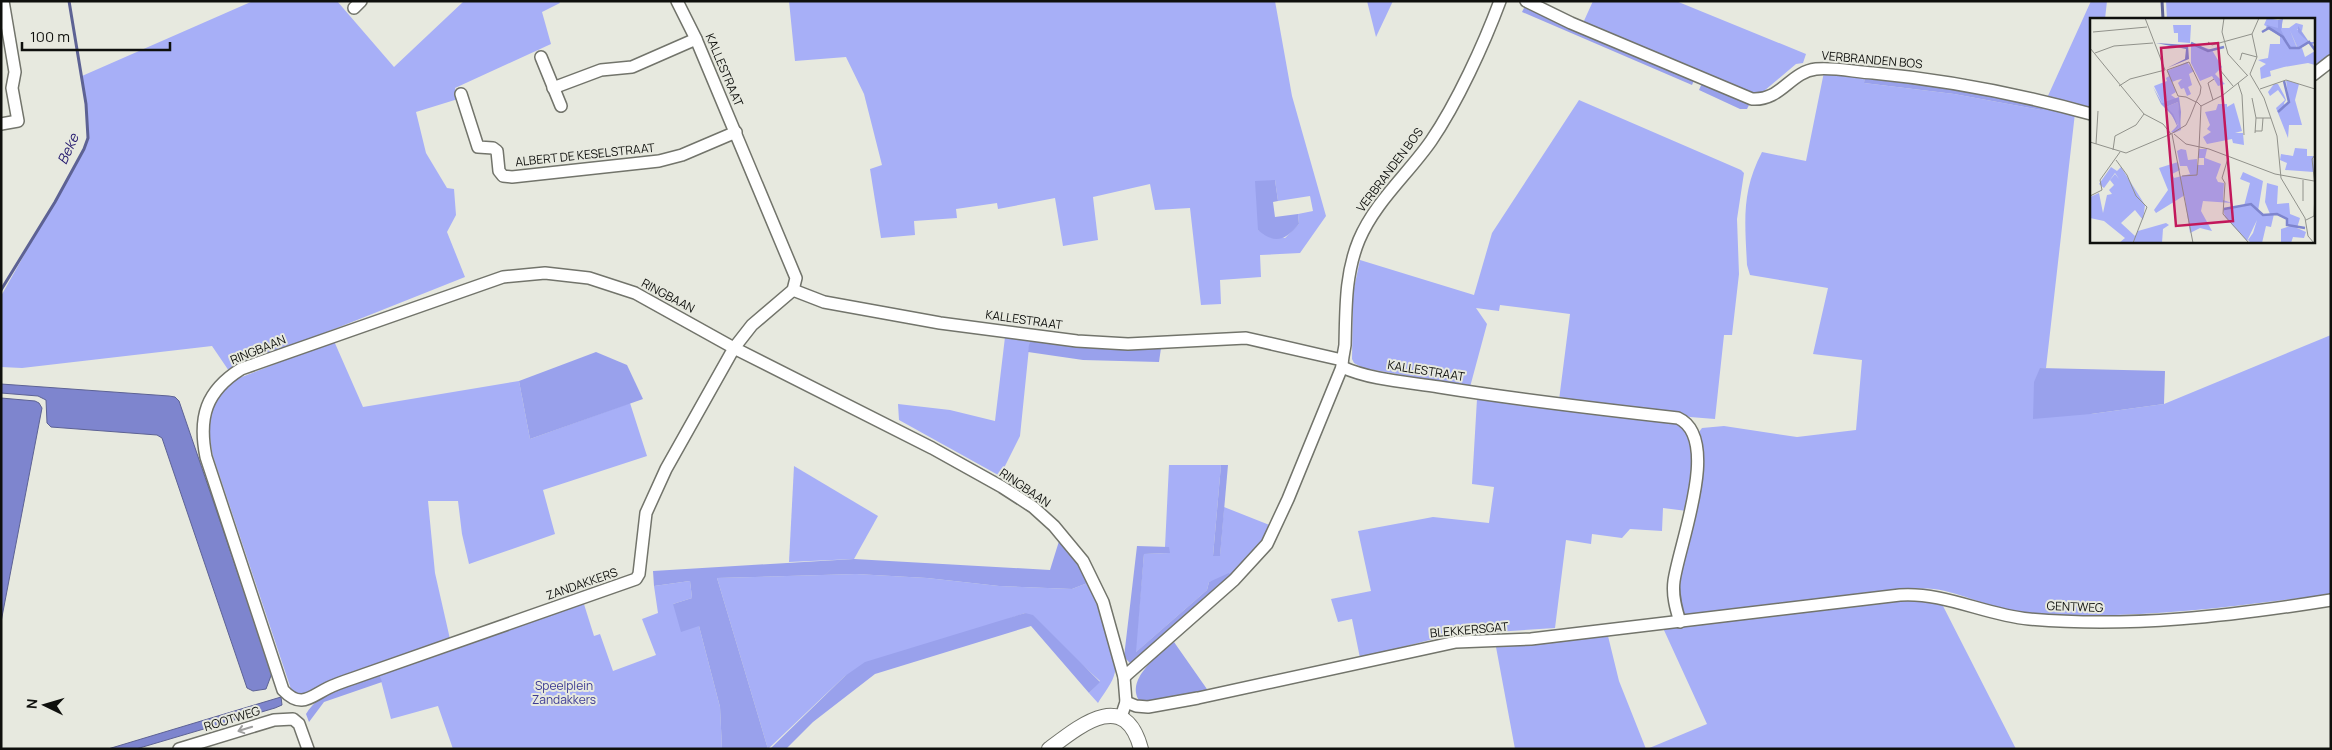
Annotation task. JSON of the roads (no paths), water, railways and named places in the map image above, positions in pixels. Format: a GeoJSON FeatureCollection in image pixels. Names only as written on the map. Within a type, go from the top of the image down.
{"type":"FeatureCollection","features":[{"type":"Feature","properties":{"kind":"street"},"geometry":{"type":"LineString","coordinates":[[1,124],[18,121],[12,88],[15,72],[3,1]]}},
{"type":"Feature","properties":{"kind":"street","name":"KALLESTRAAT"},"geometry":{"type":"LineString","coordinates":[[677,1],[696,39],[736,132],[796,278],[793,290],[824,302],[940,322],[1077,341],[1138,344],[1246,338],[1342,364],[1366,375],[1532,401],[1678,418],[1688,423],[1694,432],[1698,448],[1698,468],[1674,583],[1674,604],[1680,622]]}},
{"type":"Feature","properties":{"kind":"street","name":"VERBRANDEN BOS"},"geometry":{"type":"LineString","coordinates":[[1342,364],[1345,348],[1348,279],[1359,240],[1372,217],[1431,141],[1448,114],[1500,1]]}},
{"type":"Feature","properties":{"kind":"street","name":"VERBRANDEN BOS"},"geometry":{"type":"LineString","coordinates":[[1526,1],[1571,23],[1752,99],[1771,97],[1807,71],[1825,69],[1928,78],[2031,98],[2090,114]]}},
{"type":"Feature","properties":{"kind":"street"},"geometry":{"type":"LineString","coordinates":[[553,88],[608,68],[632,67],[696,39]]}},
{"type":"Feature","properties":{"kind":"street"},"geometry":{"type":"LineString","coordinates":[[541,57],[561,106]]}},
{"type":"Feature","properties":{"kind":"street"},"geometry":{"type":"LineString","coordinates":[[2314,74],[2331,61]]}},
{"type":"Feature","properties":{"kind":"street","name":"ALBERT DE KESELSTRAAT"},"geometry":{"type":"LineString","coordinates":[[461,94],[478,147],[493,148],[497,151],[499,171],[503,176],[512,177],[659,161],[682,155],[736,132]]}},
{"type":"Feature","properties":{"kind":"street","name":"RINGBAAN"},"geometry":{"type":"LineString","coordinates":[[299,700],[289,696],[283,690],[206,457],[203,442],[204,420],[209,403],[223,380],[241,369],[503,277],[546,273],[589,278],[635,293],[734,348],[932,448],[1002,487],[1033,507],[1068,540],[1083,561],[1103,602],[1124,678],[1126,702],[1120,717]]}},
{"type":"Feature","properties":{"kind":"street"},"geometry":{"type":"LineString","coordinates":[[734,348],[752,325],[793,290]]}},
{"type":"Feature","properties":{"kind":"street","name":"ZANDAKKERS"},"geometry":{"type":"LineString","coordinates":[[299,700],[311,699],[330,688],[354,678],[636,579],[639,574],[646,513],[657,488],[734,348]]}},
{"type":"Feature","properties":{"kind":"street"},"geometry":{"type":"LineString","coordinates":[[1124,678],[1234,580],[1266,544],[1288,499],[1342,364]]}},
{"type":"Feature","properties":{"kind":"street","name":"GENTWEG"},"geometry":{"type":"LineString","coordinates":[[1821,606],[1900,595],[1930,595],[2027,619],[2093,623],[2220,616],[2331,600]]}},
{"type":"Feature","properties":{"kind":"street","name":"BLEKKERSGAT"},"geometry":{"type":"LineString","coordinates":[[1126,702],[1142,707],[1165,704],[1456,642],[1531,639],[1821,606]]}},
{"type":"Feature","properties":{"kind":"street"},"geometry":{"type":"LineString","coordinates":[[1049,749],[1100,716],[1120,717],[1134,728],[1141,749]]}},
{"type":"Feature","properties":{"kind":"street","name":"ROOTWEG"},"geometry":{"type":"LineString","coordinates":[[179,749],[274,720],[293,719],[299,724],[308,749]]}},
{"type":"Feature","properties":{"kind":"waterway","name":"Beke"},"geometry":{"type":"LineString","coordinates":[[1,290],[55,202],[88,138],[86,104],[69,1]]}},
{"type":"Feature","properties":{"kind":"waterway"},"geometry":{"type":"LineString","coordinates":[[2162,1],[2163,18]]}},
{"type":"Feature","properties":{"kind":"park label","name":"Speelplein Zandakkers"},"geometry":{"type":"Point","coordinates":[564,693]}}]}
